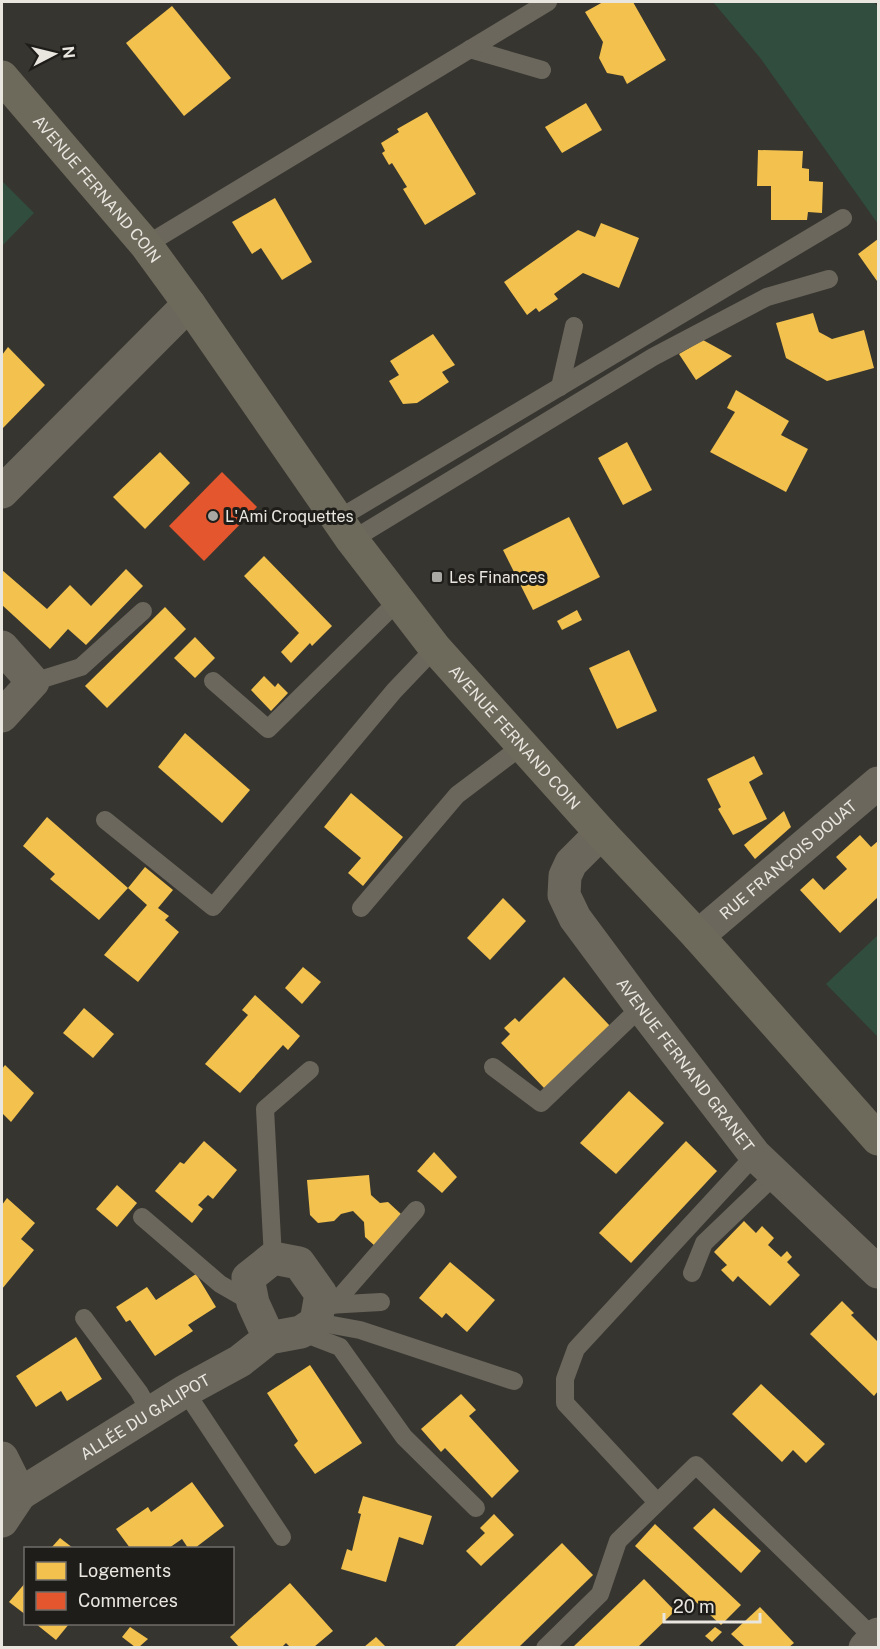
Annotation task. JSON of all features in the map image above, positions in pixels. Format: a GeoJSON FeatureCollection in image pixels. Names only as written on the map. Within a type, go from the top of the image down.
{"type":"FeatureCollection","features":[{"type":"Feature","properties":{"kind":"main road","name":"AVENUE FERNAND COIN"},"geometry":{"type":"LineString","coordinates":[[2,77],[146,245],[345,530],[435,648],[601,833],[698,936],[879,1139]]}},
{"type":"Feature","properties":{"kind":"street"},"geometry":{"type":"LineString","coordinates":[[2,492],[189,304]]}},
{"type":"Feature","properties":{"kind":"street"},"geometry":{"type":"LineString","coordinates":[[2,647],[33,682],[2,716]]}},
{"type":"Feature","properties":{"kind":"street","name":"RUE FRANÇOIS DOUAT"},"geometry":{"type":"LineString","coordinates":[[698,936],[879,783]]}},
{"type":"Feature","properties":{"kind":"street","name":"AVENUE FERNAND GRANET"},"geometry":{"type":"LineString","coordinates":[[601,833],[571,863],[565,876],[564,895],[575,918],[641,1007],[765,1165],[879,1272]]}},
{"type":"Feature","properties":{"kind":"street"},"geometry":{"type":"LineString","coordinates":[[269,1338],[253,1303],[248,1278],[273,1258],[299,1263],[321,1294],[317,1316]]}},
{"type":"Feature","properties":{"kind":"street","name":"ALLÉE DU GALIPOT"},"geometry":{"type":"LineString","coordinates":[[20,1494],[185,1391],[240,1361],[269,1338],[317,1316]]}},
{"type":"Feature","properties":{"kind":"street"},"geometry":{"type":"LineString","coordinates":[[2,1458],[20,1494],[2,1521]]}},
{"type":"Feature","properties":{"kind":"lane"},"geometry":{"type":"LineString","coordinates":[[146,245],[548,2]]}},
{"type":"Feature","properties":{"kind":"lane"},"geometry":{"type":"LineString","coordinates":[[470,49],[542,70]]}},
{"type":"Feature","properties":{"kind":"lane"},"geometry":{"type":"LineString","coordinates":[[345,530],[560,387],[843,218]]}},
{"type":"Feature","properties":{"kind":"lane"},"geometry":{"type":"LineString","coordinates":[[345,530],[653,357],[766,297],[829,279]]}},
{"type":"Feature","properties":{"kind":"lane"},"geometry":{"type":"LineString","coordinates":[[560,387],[574,326]]}},
{"type":"Feature","properties":{"kind":"lane"},"geometry":{"type":"LineString","coordinates":[[213,681],[268,729],[398,601]]}},
{"type":"Feature","properties":{"kind":"lane"},"geometry":{"type":"LineString","coordinates":[[33,682],[81,668],[142,611]]}},
{"type":"Feature","properties":{"kind":"lane"},"geometry":{"type":"LineString","coordinates":[[105,820],[213,908],[394,691],[435,648]]}},
{"type":"Feature","properties":{"kind":"lane"},"geometry":{"type":"LineString","coordinates":[[362,908],[458,795],[522,746]]}},
{"type":"Feature","properties":{"kind":"lane"},"geometry":{"type":"LineString","coordinates":[[493,1067],[541,1103],[641,1007]]}},
{"type":"Feature","properties":{"kind":"lane"},"geometry":{"type":"LineString","coordinates":[[273,1258],[265,1109],[310,1070]]}},
{"type":"Feature","properties":{"kind":"lane"},"geometry":{"type":"LineString","coordinates":[[692,1273],[704,1243],[765,1165]]}},
{"type":"Feature","properties":{"kind":"lane"},"geometry":{"type":"LineString","coordinates":[[657,1502],[565,1403],[565,1379],[576,1349],[765,1165]]}},
{"type":"Feature","properties":{"kind":"lane"},"geometry":{"type":"LineString","coordinates":[[317,1316],[416,1210]]}},
{"type":"Feature","properties":{"kind":"lane"},"geometry":{"type":"LineString","coordinates":[[142,1217],[220,1284],[253,1303]]}},
{"type":"Feature","properties":{"kind":"lane"},"geometry":{"type":"LineString","coordinates":[[317,1316],[381,1302]]}},
{"type":"Feature","properties":{"kind":"lane"},"geometry":{"type":"LineString","coordinates":[[317,1316],[514,1381]]}},
{"type":"Feature","properties":{"kind":"lane"},"geometry":{"type":"LineString","coordinates":[[317,1316],[404,1437],[476,1508]]}},
{"type":"Feature","properties":{"kind":"lane"},"geometry":{"type":"LineString","coordinates":[[84,1318],[139,1392],[151,1413]]}},
{"type":"Feature","properties":{"kind":"lane"},"geometry":{"type":"LineString","coordinates":[[185,1391],[282,1537]]}},
{"type":"Feature","properties":{"kind":"lane"},"geometry":{"type":"LineString","coordinates":[[545,1647],[600,1594],[618,1541],[696,1465],[873,1640]]}},
{"type":"Feature","properties":{"kind":"green space"},"geometry":{"type":"Polygon","coordinates":[[[713,2],[874,2],[878,7],[878,224],[761,59],[713,2]]]}},
{"type":"Feature","properties":{"kind":"green space"},"geometry":{"type":"Polygon","coordinates":[[[2,181],[34,213],[2,246],[2,181]]]}},
{"type":"Feature","properties":{"kind":"green space"},"geometry":{"type":"Polygon","coordinates":[[[878,935],[878,1037],[826,984],[878,935]]]}},
{"type":"Feature","properties":{"kind":"building: Logements"},"geometry":{"type":"Polygon","coordinates":[[[603,2],[633,2],[666,60],[627,84],[623,76],[607,73],[599,58],[603,42],[585,12],[603,2]]]}},
{"type":"Feature","properties":{"kind":"building: Logements"},"geometry":{"type":"Polygon","coordinates":[[[172,6],[231,78],[184,116],[126,43],[172,6]]]}},
{"type":"Feature","properties":{"kind":"building: Logements"},"geometry":{"type":"Polygon","coordinates":[[[586,103],[602,130],[562,153],[545,127],[586,103]]]}},
{"type":"Feature","properties":{"kind":"building: Logements"},"geometry":{"type":"Polygon","coordinates":[[[427,112],[476,194],[425,225],[403,189],[407,187],[392,163],[389,165],[382,153],[385,151],[381,143],[399,132],[397,129],[427,112]]]}},
{"type":"Feature","properties":{"kind":"building: Logements"},"geometry":{"type":"Polygon","coordinates":[[[758,150],[803,151],[802,168],[809,169],[809,181],[823,182],[822,213],[808,212],[807,220],[771,220],[771,186],[757,186],[758,150]]]}},
{"type":"Feature","properties":{"kind":"building: Logements"},"geometry":{"type":"Polygon","coordinates":[[[275,198],[312,262],[282,280],[261,248],[252,254],[232,222],[275,198]]]}},
{"type":"Feature","properties":{"kind":"building: Logements"},"geometry":{"type":"Polygon","coordinates":[[[601,223],[639,238],[619,288],[583,273],[554,294],[558,299],[539,312],[536,308],[527,315],[504,282],[578,230],[595,237],[601,223]]]}},
{"type":"Feature","properties":{"kind":"building: Logements"},"geometry":{"type":"Polygon","coordinates":[[[878,239],[878,280],[877,281],[858,254],[878,239]]]}},
{"type":"Feature","properties":{"kind":"building: Logements"},"geometry":{"type":"Polygon","coordinates":[[[813,313],[819,332],[832,339],[864,330],[874,368],[827,381],[786,358],[776,323],[813,313]]]}},
{"type":"Feature","properties":{"kind":"building: Logements"},"geometry":{"type":"Polygon","coordinates":[[[433,334],[455,365],[442,372],[449,382],[417,403],[403,404],[389,381],[399,375],[390,361],[433,334]]]}},
{"type":"Feature","properties":{"kind":"building: Logements"},"geometry":{"type":"Polygon","coordinates":[[[703,340],[732,356],[696,380],[679,354],[703,340]]]}},
{"type":"Feature","properties":{"kind":"building: Logements"},"geometry":{"type":"Polygon","coordinates":[[[8,347],[45,385],[2,429],[2,355],[8,347]]]}},
{"type":"Feature","properties":{"kind":"building: Logements"},"geometry":{"type":"Polygon","coordinates":[[[736,390],[789,421],[781,435],[808,449],[786,492],[710,452],[735,412],[727,408],[736,390]]]}},
{"type":"Feature","properties":{"kind":"building: Logements"},"geometry":{"type":"Polygon","coordinates":[[[627,442],[652,490],[623,505],[598,458],[627,442]]]}},
{"type":"Feature","properties":{"kind":"building: Logements"},"geometry":{"type":"Polygon","coordinates":[[[160,452],[190,483],[145,529],[113,497],[160,452]]]}},
{"type":"Feature","properties":{"kind":"building: Logements"},"geometry":{"type":"Polygon","coordinates":[[[569,517],[600,577],[533,610],[503,550],[569,517]]]}},
{"type":"Feature","properties":{"kind":"building: Logements"},"geometry":{"type":"Polygon","coordinates":[[[264,556],[332,626],[312,646],[310,643],[291,663],[281,652],[299,633],[244,576],[264,556]]]}},
{"type":"Feature","properties":{"kind":"building: Logements"},"geometry":{"type":"Polygon","coordinates":[[[126,569],[143,586],[86,645],[68,629],[50,649],[2,605],[2,570],[47,609],[70,585],[91,606],[126,569]]]}},
{"type":"Feature","properties":{"kind":"building: Logements"},"geometry":{"type":"Polygon","coordinates":[[[165,607],[186,629],[107,708],[85,686],[165,607]]]}},
{"type":"Feature","properties":{"kind":"building: Logements"},"geometry":{"type":"Polygon","coordinates":[[[577,610],[582,620],[562,630],[557,621],[577,610]]]}},
{"type":"Feature","properties":{"kind":"building: Logements"},"geometry":{"type":"Polygon","coordinates":[[[195,637],[215,658],[195,678],[174,658],[195,637]]]}},
{"type":"Feature","properties":{"kind":"building: Logements"},"geometry":{"type":"Polygon","coordinates":[[[629,650],[657,711],[617,729],[589,668],[629,650]]]}},
{"type":"Feature","properties":{"kind":"building: Logements"},"geometry":{"type":"Polygon","coordinates":[[[264,676],[275,687],[278,683],[288,693],[271,711],[251,690],[264,676]]]}},
{"type":"Feature","properties":{"kind":"building: Logements"},"geometry":{"type":"Polygon","coordinates":[[[185,733],[250,790],[222,823],[158,767],[185,733]]]}},
{"type":"Feature","properties":{"kind":"building: Logements"},"geometry":{"type":"Polygon","coordinates":[[[754,756],[763,774],[749,782],[767,819],[733,835],[718,809],[721,807],[707,779],[754,756]]]}},
{"type":"Feature","properties":{"kind":"building: Logements"},"geometry":{"type":"Polygon","coordinates":[[[351,793],[403,837],[363,886],[348,873],[361,858],[324,827],[351,793]]]}},
{"type":"Feature","properties":{"kind":"building: Logements"},"geometry":{"type":"Polygon","coordinates":[[[784,811],[791,827],[755,859],[744,845],[784,811]]]}},
{"type":"Feature","properties":{"kind":"building: Logements"},"geometry":{"type":"Polygon","coordinates":[[[47,817],[128,888],[99,920],[50,879],[55,874],[23,846],[47,817]]]}},
{"type":"Feature","properties":{"kind":"building: Logements"},"geometry":{"type":"Polygon","coordinates":[[[860,835],[871,847],[878,841],[878,897],[840,933],[800,890],[813,878],[824,890],[847,869],[836,857],[860,835]]]}},
{"type":"Feature","properties":{"kind":"building: Logements"},"geometry":{"type":"Polygon","coordinates":[[[145,867],[173,890],[158,908],[169,916],[165,920],[179,932],[138,982],[104,955],[147,905],[128,888],[145,867]]]}},
{"type":"Feature","properties":{"kind":"building: Logements"},"geometry":{"type":"Polygon","coordinates":[[[503,898],[526,921],[490,960],[467,938],[503,898]]]}},
{"type":"Feature","properties":{"kind":"building: Logements"},"geometry":{"type":"Polygon","coordinates":[[[303,967],[321,982],[302,1004],[285,988],[303,967]]]}},
{"type":"Feature","properties":{"kind":"building: Logements"},"geometry":{"type":"Polygon","coordinates":[[[564,977],[610,1026],[545,1089],[501,1043],[510,1034],[504,1028],[515,1018],[519,1022],[564,977]]]}},
{"type":"Feature","properties":{"kind":"building: Logements"},"geometry":{"type":"Polygon","coordinates":[[[255,995],[300,1036],[288,1050],[283,1045],[240,1093],[205,1064],[248,1015],[242,1010],[255,995]]]}},
{"type":"Feature","properties":{"kind":"building: Logements"},"geometry":{"type":"Polygon","coordinates":[[[84,1008],[114,1034],[93,1058],[63,1033],[84,1008]]]}},
{"type":"Feature","properties":{"kind":"building: Logements"},"geometry":{"type":"Polygon","coordinates":[[[5,1065],[34,1093],[11,1122],[2,1113],[2,1069],[5,1065]]]}},
{"type":"Feature","properties":{"kind":"building: Logements"},"geometry":{"type":"Polygon","coordinates":[[[629,1091],[664,1123],[616,1174],[580,1143],[629,1091]]]}},
{"type":"Feature","properties":{"kind":"building: Logements"},"geometry":{"type":"Polygon","coordinates":[[[204,1141],[237,1170],[213,1199],[208,1195],[198,1205],[203,1209],[192,1223],[155,1191],[180,1162],[184,1164],[204,1141]]]}},
{"type":"Feature","properties":{"kind":"building: Logements"},"geometry":{"type":"Polygon","coordinates":[[[686,1141],[717,1171],[631,1263],[599,1233],[686,1141]]]}},
{"type":"Feature","properties":{"kind":"building: Logements"},"geometry":{"type":"Polygon","coordinates":[[[434,1152],[457,1177],[442,1193],[417,1171],[434,1152]]]}},
{"type":"Feature","properties":{"kind":"building: Logements"},"geometry":{"type":"Polygon","coordinates":[[[369,1175],[371,1195],[380,1203],[388,1202],[401,1214],[375,1246],[365,1237],[364,1222],[353,1211],[341,1214],[334,1221],[318,1223],[310,1215],[307,1180],[369,1175]]]}},
{"type":"Feature","properties":{"kind":"building: Logements"},"geometry":{"type":"Polygon","coordinates":[[[117,1185],[137,1203],[117,1227],[96,1209],[117,1185]]]}},
{"type":"Feature","properties":{"kind":"building: Logements"},"geometry":{"type":"Polygon","coordinates":[[[7,1198],[35,1223],[21,1239],[34,1250],[2,1289],[2,1205],[7,1198]]]}},
{"type":"Feature","properties":{"kind":"building: Logements"},"geometry":{"type":"Polygon","coordinates":[[[744,1221],[756,1233],[762,1226],[774,1238],[768,1245],[781,1257],[787,1251],[792,1257],[787,1262],[800,1275],[770,1306],[738,1276],[733,1282],[721,1270],[727,1265],[714,1252],[744,1221]]]}},
{"type":"Feature","properties":{"kind":"building: Logements"},"geometry":{"type":"Polygon","coordinates":[[[450,1262],[495,1300],[467,1332],[446,1313],[442,1318],[419,1298],[450,1262]]]}},
{"type":"Feature","properties":{"kind":"building: Logements"},"geometry":{"type":"Polygon","coordinates":[[[196,1274],[216,1307],[188,1325],[193,1331],[155,1356],[130,1320],[126,1322],[116,1307],[147,1287],[156,1300],[196,1274]]]}},
{"type":"Feature","properties":{"kind":"building: Logements"},"geometry":{"type":"Polygon","coordinates":[[[842,1301],[854,1313],[851,1315],[878,1342],[878,1391],[874,1396],[810,1334],[842,1301]]]}},
{"type":"Feature","properties":{"kind":"building: Logements"},"geometry":{"type":"Polygon","coordinates":[[[76,1337],[102,1379],[67,1401],[61,1391],[36,1407],[16,1376],[76,1337]]]}},
{"type":"Feature","properties":{"kind":"building: Logements"},"geometry":{"type":"Polygon","coordinates":[[[310,1365],[362,1443],[315,1474],[294,1445],[298,1441],[267,1393],[310,1365]]]}},
{"type":"Feature","properties":{"kind":"building: Logements"},"geometry":{"type":"Polygon","coordinates":[[[761,1384],[825,1444],[806,1463],[793,1450],[782,1462],[732,1414],[761,1384]]]}},
{"type":"Feature","properties":{"kind":"building: Logements"},"geometry":{"type":"Polygon","coordinates":[[[461,1394],[476,1410],[469,1416],[519,1471],[492,1498],[445,1448],[441,1452],[421,1429],[461,1394]]]}},
{"type":"Feature","properties":{"kind":"building: Logements"},"geometry":{"type":"Polygon","coordinates":[[[192,1482],[224,1526],[196,1547],[187,1547],[182,1539],[170,1547],[129,1547],[116,1529],[148,1507],[151,1512],[192,1482]]]}},
{"type":"Feature","properties":{"kind":"building: Logements"},"geometry":{"type":"Polygon","coordinates":[[[363,1496],[432,1516],[423,1545],[399,1537],[386,1582],[341,1569],[347,1549],[352,1551],[363,1496]]]}},
{"type":"Feature","properties":{"kind":"building: Logements"},"geometry":{"type":"Polygon","coordinates":[[[714,1508],[761,1551],[741,1573],[693,1528],[714,1508]]]}},
{"type":"Feature","properties":{"kind":"building: Logements"},"geometry":{"type":"Polygon","coordinates":[[[494,1514],[514,1535],[481,1566],[466,1551],[485,1533],[480,1528],[494,1514]]]}},
{"type":"Feature","properties":{"kind":"building: Logements"},"geometry":{"type":"Polygon","coordinates":[[[655,1524],[741,1605],[721,1625],[635,1546],[655,1524]]]}},
{"type":"Feature","properties":{"kind":"building: Logements"},"geometry":{"type":"Polygon","coordinates":[[[60,1538],[72,1547],[52,1547],[60,1538]]]}},
{"type":"Feature","properties":{"kind":"building: Logements"},"geometry":{"type":"Polygon","coordinates":[[[562,1543],[593,1575],[519,1647],[454,1647],[562,1543]]]}},
{"type":"Feature","properties":{"kind":"building: Logements"},"geometry":{"type":"Polygon","coordinates":[[[644,1579],[675,1611],[638,1647],[573,1647],[644,1579]]]}},
{"type":"Feature","properties":{"kind":"building: Logements"},"geometry":{"type":"Polygon","coordinates":[[[290,1583],[333,1631],[314,1647],[290,1647],[286,1643],[282,1647],[239,1647],[230,1637],[290,1583]]]}},
{"type":"Feature","properties":{"kind":"building: Logements"},"geometry":{"type":"Polygon","coordinates":[[[24,1584],[24,1613],[9,1602],[24,1584]]]}},
{"type":"Feature","properties":{"kind":"building: Logements"},"geometry":{"type":"Polygon","coordinates":[[[760,1607],[794,1643],[789,1647],[745,1647],[731,1634],[760,1607]]]}},
{"type":"Feature","properties":{"kind":"building: Logements"},"geometry":{"type":"Polygon","coordinates":[[[37,1625],[68,1625],[56,1640],[37,1625]]]}},
{"type":"Feature","properties":{"kind":"building: Logements"},"geometry":{"type":"Polygon","coordinates":[[[130,1627],[148,1639],[139,1647],[135,1647],[122,1637],[130,1627]]]}},
{"type":"Feature","properties":{"kind":"building: Logements"},"geometry":{"type":"Polygon","coordinates":[[[715,1627],[722,1632],[712,1642],[705,1636],[715,1627]]]}},
{"type":"Feature","properties":{"kind":"building: Logements"},"geometry":{"type":"Polygon","coordinates":[[[376,1637],[386,1647],[364,1647],[376,1637]]]}},
{"type":"Feature","properties":{"kind":"building: Commerces","name":"L'Ami Croquettes"},"geometry":{"type":"Polygon","coordinates":[[[222,472],[257,507],[204,561],[169,526],[222,472]]]}},
{"type":"Feature","properties":{"kind":"place","name":"L'Ami Croquettes"},"geometry":{"type":"Point","coordinates":[213,516]}},
{"type":"Feature","properties":{"kind":"place","name":"Les Finances"},"geometry":{"type":"Point","coordinates":[437,577]}}]}
